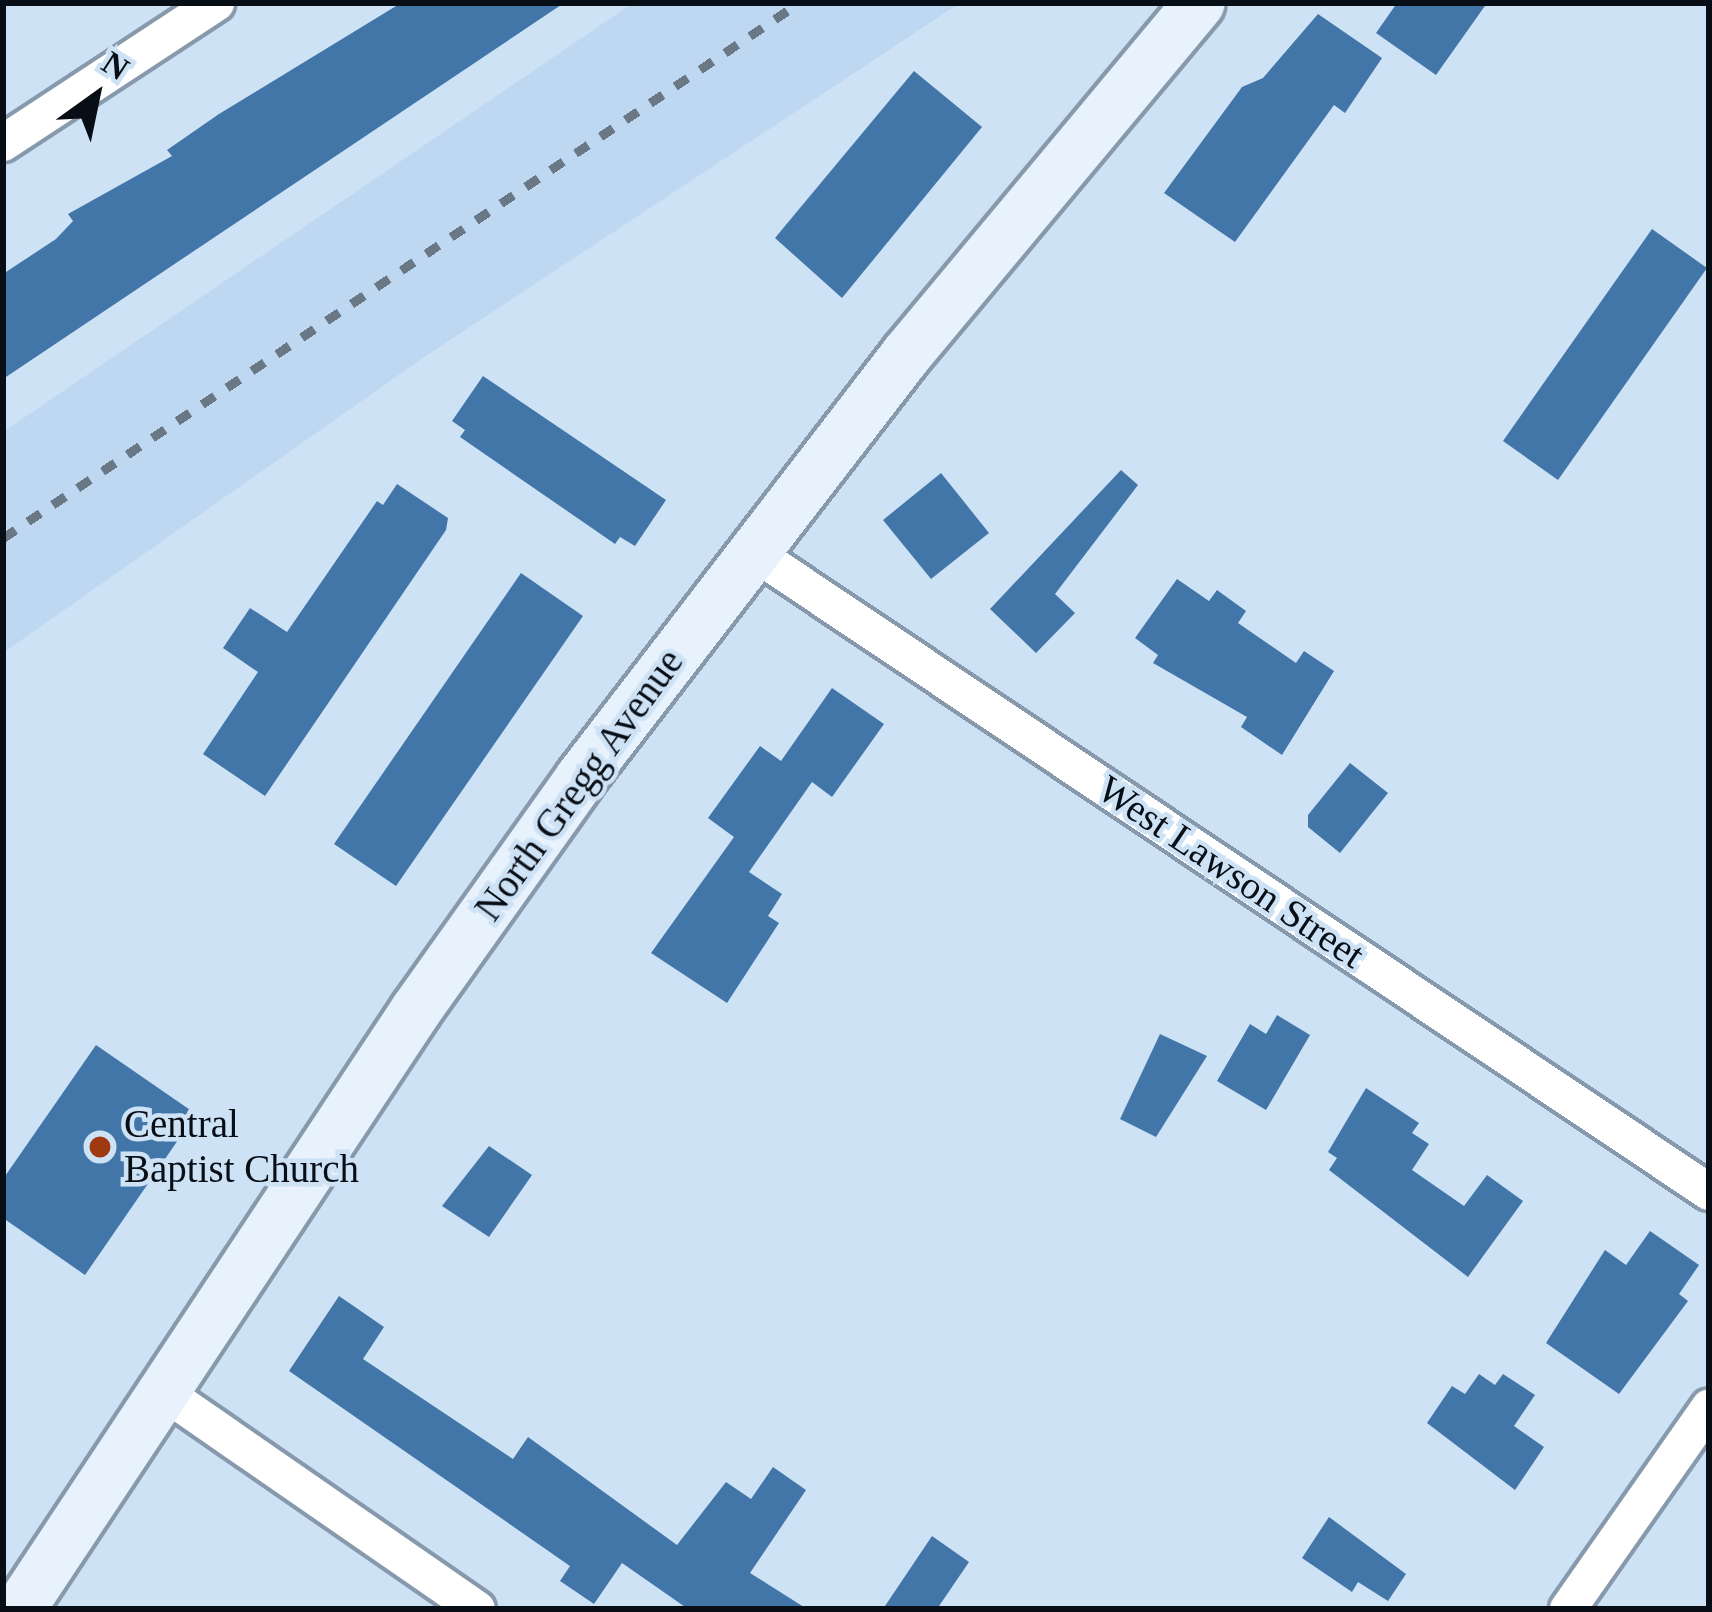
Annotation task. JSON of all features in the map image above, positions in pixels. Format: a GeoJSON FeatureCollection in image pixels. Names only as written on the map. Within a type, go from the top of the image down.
{"type":"FeatureCollection","features":[{"type":"Feature","properties":{"kind":"main road","name":"North Gregg Avenue"},"geometry":{"type":"LineString","coordinates":[[19,1609],[416,1009],[753,552],[906,354],[1198,3]]}},
{"type":"Feature","properties":{"kind":"street"},"geometry":{"type":"LineString","coordinates":[[3,143],[216,3]]}},
{"type":"Feature","properties":{"kind":"street","name":"West Lawson Street"},"geometry":{"type":"LineString","coordinates":[[753,552],[1709,1192]]}},
{"type":"Feature","properties":{"kind":"street"},"geometry":{"type":"LineString","coordinates":[[162,1391],[478,1609]]}},
{"type":"Feature","properties":{"kind":"street"},"geometry":{"type":"LineString","coordinates":[[1568,1609],[1709,1408]]}},
{"type":"Feature","properties":{"kind":"shaded area"},"geometry":{"type":"Polygon","coordinates":[[[633,3],[960,3],[420,360],[3,653],[3,432],[633,3]]]}},
{"type":"Feature","properties":{"kind":"building"},"geometry":{"type":"Polygon","coordinates":[[[401,3],[564,3],[3,379],[3,274],[56,239],[73,221],[68,214],[172,156],[167,150],[219,114],[401,3]]]}},
{"type":"Feature","properties":{"kind":"building"},"geometry":{"type":"Polygon","coordinates":[[[1397,3],[1487,3],[1436,75],[1376,33],[1397,3]]]}},
{"type":"Feature","properties":{"kind":"building"},"geometry":{"type":"Polygon","coordinates":[[[1318,14],[1382,58],[1345,113],[1334,105],[1235,242],[1164,193],[1242,87],[1263,78],[1318,14]]]}},
{"type":"Feature","properties":{"kind":"building"},"geometry":{"type":"Polygon","coordinates":[[[914,71],[982,127],[842,298],[775,238],[914,71]]]}},
{"type":"Feature","properties":{"kind":"building"},"geometry":{"type":"Polygon","coordinates":[[[1652,229],[1707,268],[1558,480],[1503,441],[1652,229]]]}},
{"type":"Feature","properties":{"kind":"building"},"geometry":{"type":"Polygon","coordinates":[[[483,376],[666,500],[635,546],[620,537],[615,544],[460,437],[465,430],[452,421],[483,376]]]}},
{"type":"Feature","properties":{"kind":"building"},"geometry":{"type":"Polygon","coordinates":[[[1121,470],[1138,485],[1055,594],[1075,613],[1036,653],[990,609],[1121,470]]]}},
{"type":"Feature","properties":{"kind":"building"},"geometry":{"type":"Polygon","coordinates":[[[941,473],[989,533],[931,579],[883,520],[941,473]]]}},
{"type":"Feature","properties":{"kind":"building"},"geometry":{"type":"Polygon","coordinates":[[[397,484],[448,518],[446,530],[265,796],[203,754],[258,672],[223,648],[250,608],[287,632],[377,501],[383,505],[397,484]]]}},
{"type":"Feature","properties":{"kind":"building"},"geometry":{"type":"Polygon","coordinates":[[[521,573],[583,616],[396,886],[334,844],[521,573]]]}},
{"type":"Feature","properties":{"kind":"building"},"geometry":{"type":"Polygon","coordinates":[[[1177,579],[1209,601],[1217,590],[1246,611],[1238,623],[1296,663],[1304,651],[1334,671],[1282,755],[1241,727],[1247,717],[1153,663],[1158,655],[1135,638],[1177,579]]]}},
{"type":"Feature","properties":{"kind":"building"},"geometry":{"type":"Polygon","coordinates":[[[832,688],[884,724],[832,797],[812,782],[749,872],[782,894],[768,916],[779,923],[727,1003],[651,953],[734,837],[708,818],[760,746],[781,761],[832,688]]]}},
{"type":"Feature","properties":{"kind":"building"},"geometry":{"type":"Polygon","coordinates":[[[1350,763],[1388,793],[1340,853],[1308,827],[1308,815],[1350,763]]]}},
{"type":"Feature","properties":{"kind":"building"},"geometry":{"type":"Polygon","coordinates":[[[1277,1015],[1310,1035],[1266,1110],[1217,1081],[1250,1024],[1266,1034],[1277,1015]]]}},
{"type":"Feature","properties":{"kind":"building"},"geometry":{"type":"Polygon","coordinates":[[[1160,1034],[1207,1056],[1156,1137],[1120,1119],[1160,1034]]]}},
{"type":"Feature","properties":{"kind":"building","name":"Central Baptist Church"},"geometry":{"type":"Polygon","coordinates":[[[96,1045],[196,1114],[85,1275],[3,1218],[3,1179],[96,1045]]]}},
{"type":"Feature","properties":{"kind":"building"},"geometry":{"type":"Polygon","coordinates":[[[1366,1088],[1419,1123],[1412,1133],[1429,1144],[1412,1170],[1464,1206],[1487,1175],[1523,1201],[1468,1277],[1329,1170],[1337,1158],[1328,1152],[1366,1088]]]}},
{"type":"Feature","properties":{"kind":"building"},"geometry":{"type":"Polygon","coordinates":[[[489,1146],[532,1175],[489,1237],[442,1206],[489,1146]]]}},
{"type":"Feature","properties":{"kind":"building"},"geometry":{"type":"Polygon","coordinates":[[[1650,1231],[1699,1265],[1679,1294],[1688,1301],[1619,1394],[1546,1343],[1605,1250],[1626,1265],[1650,1231]]]}},
{"type":"Feature","properties":{"kind":"building"},"geometry":{"type":"Polygon","coordinates":[[[339,1296],[384,1327],[363,1359],[513,1459],[528,1437],[677,1545],[726,1482],[751,1499],[773,1467],[806,1490],[750,1573],[807,1609],[688,1609],[622,1563],[594,1604],[560,1581],[570,1566],[289,1371],[339,1296]]]}},
{"type":"Feature","properties":{"kind":"building"},"geometry":{"type":"Polygon","coordinates":[[[1479,1374],[1495,1385],[1503,1374],[1535,1395],[1514,1426],[1544,1447],[1515,1490],[1427,1423],[1452,1386],[1465,1394],[1479,1374]]]}},
{"type":"Feature","properties":{"kind":"building"},"geometry":{"type":"Polygon","coordinates":[[[1329,1517],[1406,1574],[1388,1601],[1358,1582],[1352,1592],[1302,1558],[1329,1517]]]}},
{"type":"Feature","properties":{"kind":"building"},"geometry":{"type":"Polygon","coordinates":[[[932,1536],[969,1562],[937,1609],[883,1609],[932,1536]]]}},
{"type":"Feature","properties":{"kind":"railway"},"geometry":{"type":"LineString","coordinates":[[3,538],[799,3]]}},
{"type":"Feature","properties":{"kind":"place","name":"Central Baptist Church"},"geometry":{"type":"Point","coordinates":[100,1147]}}]}
